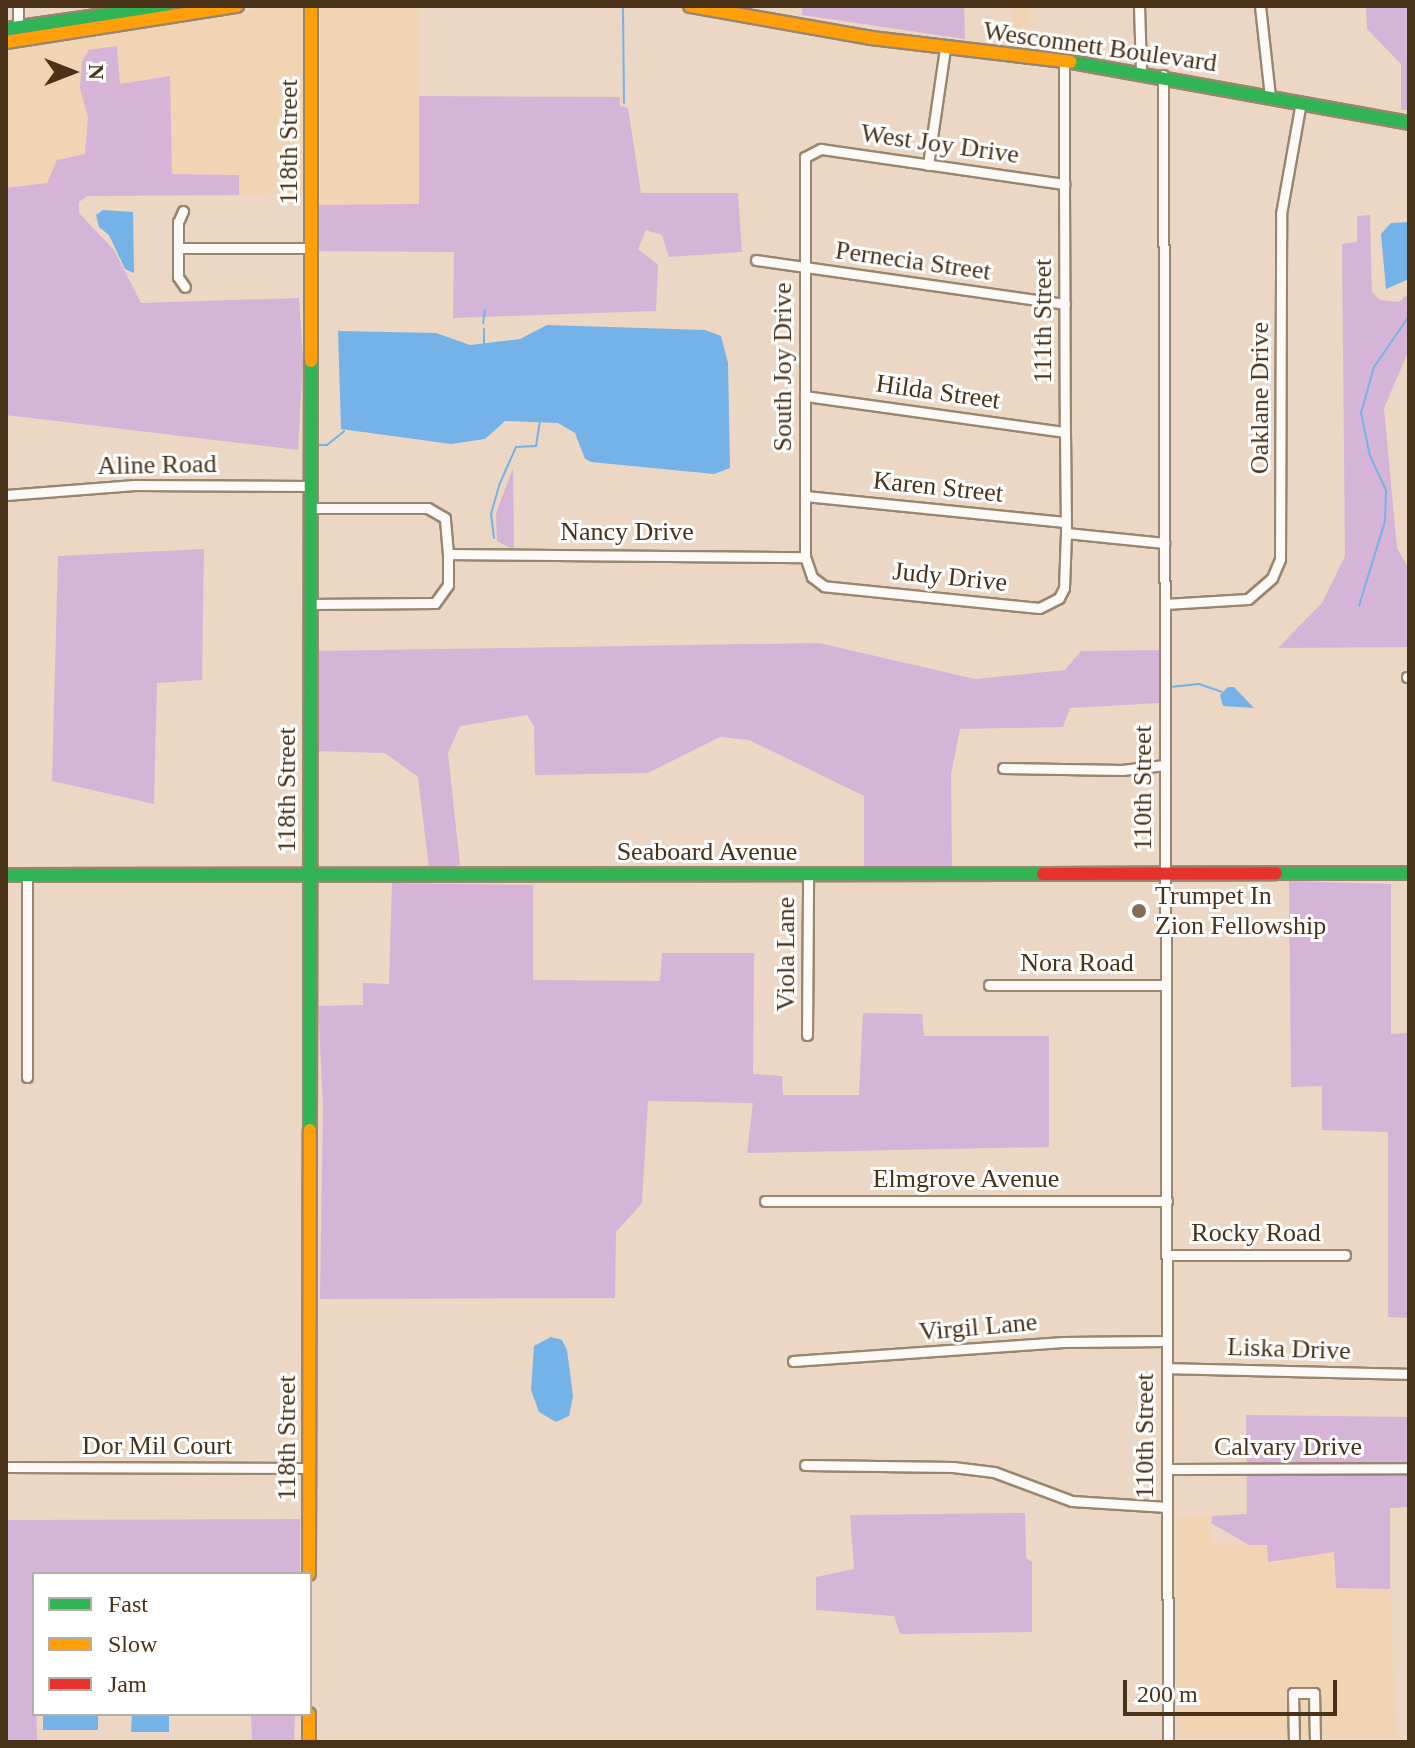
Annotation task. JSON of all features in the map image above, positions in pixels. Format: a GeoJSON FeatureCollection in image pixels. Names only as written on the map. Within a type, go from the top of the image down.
{"type":"FeatureCollection","features":[{"type":"Feature","properties":{"kind":"street"},"geometry":{"type":"LineString","coordinates":[[9,40],[18,6]]}},
{"type":"Feature","properties":{"kind":"street"},"geometry":{"type":"LineString","coordinates":[[12,28],[163,10],[237,6]]}},
{"type":"Feature","properties":{"kind":"street","name":"118th Street"},"geometry":{"type":"LineString","coordinates":[[309,1572],[311,6]]}},
{"type":"Feature","properties":{"kind":"street","name":"Wesconnett Boulevard"},"geometry":{"type":"LineString","coordinates":[[690,6],[945,49],[1141,71],[1409,123]]}},
{"type":"Feature","properties":{"kind":"street"},"geometry":{"type":"LineString","coordinates":[[1139,6],[1141,71]]}},
{"type":"Feature","properties":{"kind":"street"},"geometry":{"type":"LineString","coordinates":[[1260,6],[1270,96]]}},
{"type":"Feature","properties":{"kind":"street"},"geometry":{"type":"LineString","coordinates":[[9,40],[163,10]]}},
{"type":"Feature","properties":{"kind":"street"},"geometry":{"type":"LineString","coordinates":[[9,40],[48,23]]}},
{"type":"Feature","properties":{"kind":"street"},"geometry":{"type":"LineString","coordinates":[[928,165],[945,49]]}},
{"type":"Feature","properties":{"kind":"street","name":"111th Street"},"geometry":{"type":"LineString","coordinates":[[1064,62],[1065,579]]}},
{"type":"Feature","properties":{"kind":"street","name":"110th Street"},"geometry":{"type":"LineString","coordinates":[[1163,75],[1168,1742]]}},
{"type":"Feature","properties":{"kind":"street","name":"Oaklane Drive"},"geometry":{"type":"LineString","coordinates":[[1165,604],[1248,599],[1272,578],[1280,559],[1281,214],[1301,102]]}},
{"type":"Feature","properties":{"kind":"street","name":"West Joy Drive"},"geometry":{"type":"LineString","coordinates":[[811,152],[1064,184]]}},
{"type":"Feature","properties":{"kind":"street","name":"South Joy Drive"},"geometry":{"type":"LineString","coordinates":[[811,152],[803,165],[805,557],[817,581]]}},
{"type":"Feature","properties":{"kind":"street"},"geometry":{"type":"LineString","coordinates":[[183,211],[178,277],[185,287]]}},
{"type":"Feature","properties":{"kind":"street"},"geometry":{"type":"LineString","coordinates":[[178,248],[310,248]]}},
{"type":"Feature","properties":{"kind":"street","name":"Pernecia Street"},"geometry":{"type":"LineString","coordinates":[[756,260],[1065,304]]}},
{"type":"Feature","properties":{"kind":"street","name":"Hilda Street"},"geometry":{"type":"LineString","coordinates":[[805,396],[1065,432]]}},
{"type":"Feature","properties":{"kind":"street","name":"Aline Road"},"geometry":{"type":"LineString","coordinates":[[6,495],[135,485],[309,486]]}},
{"type":"Feature","properties":{"kind":"street","name":"Karen Street"},"geometry":{"type":"LineString","coordinates":[[805,496],[1065,522]]}},
{"type":"Feature","properties":{"kind":"street"},"geometry":{"type":"LineString","coordinates":[[309,508],[428,508],[445,518],[448,554],[448,585],[443,597],[428,604],[309,604]]}},
{"type":"Feature","properties":{"kind":"street"},"geometry":{"type":"LineString","coordinates":[[1066,533],[1164,543]]}},
{"type":"Feature","properties":{"kind":"street","name":"Nancy Drive"},"geometry":{"type":"LineString","coordinates":[[448,554],[805,557]]}},
{"type":"Feature","properties":{"kind":"street","name":"Judy Drive"},"geometry":{"type":"LineString","coordinates":[[817,581],[832,588],[1039,608],[1059,598],[1065,579]]}},
{"type":"Feature","properties":{"kind":"street"},"geometry":{"type":"LineString","coordinates":[[1003,768],[1122,770],[1165,765]]}},
{"type":"Feature","properties":{"kind":"street","name":"Seaboard Avenue"},"geometry":{"type":"LineString","coordinates":[[6,875],[1409,873]]}},
{"type":"Feature","properties":{"kind":"street","name":"Viola Lane"},"geometry":{"type":"LineString","coordinates":[[807,1035],[808,874]]}},
{"type":"Feature","properties":{"kind":"street"},"geometry":{"type":"LineString","coordinates":[[27,875],[27,1077]]}},
{"type":"Feature","properties":{"kind":"street","name":"Nora Road"},"geometry":{"type":"LineString","coordinates":[[989,985],[1165,985]]}},
{"type":"Feature","properties":{"kind":"street","name":"Elmgrove Avenue"},"geometry":{"type":"LineString","coordinates":[[765,1201],[1167,1201]]}},
{"type":"Feature","properties":{"kind":"street","name":"Rocky Road"},"geometry":{"type":"LineString","coordinates":[[1167,1255],[1345,1255]]}},
{"type":"Feature","properties":{"kind":"street","name":"Virgil Lane"},"geometry":{"type":"LineString","coordinates":[[793,1361],[1063,1342],[1167,1341]]}},
{"type":"Feature","properties":{"kind":"street","name":"Liska Drive"},"geometry":{"type":"LineString","coordinates":[[1167,1368],[1409,1374]]}},
{"type":"Feature","properties":{"kind":"street"},"geometry":{"type":"LineString","coordinates":[[805,1465],[953,1467],[994,1472],[1072,1501],[1167,1507]]}},
{"type":"Feature","properties":{"kind":"street","name":"Dor Mil Court"},"geometry":{"type":"LineString","coordinates":[[6,1467],[309,1468]]}},
{"type":"Feature","properties":{"kind":"street","name":"Calvary Drive"},"geometry":{"type":"LineString","coordinates":[[1167,1469],[1409,1468]]}},
{"type":"Feature","properties":{"kind":"street"},"geometry":{"type":"LineString","coordinates":[[1294,1742],[1293,1693],[1314,1693],[1315,1742]]}},
{"type":"Feature","properties":{"kind":"street"},"geometry":{"type":"LineString","coordinates":[[309,1716],[309,1742]]}},
{"type":"Feature","properties":{"kind":"shaded area"},"geometry":{"type":"Polygon","coordinates":[[[283,6],[303,6],[306,17],[307,193],[239,195],[239,175],[172,174],[170,76],[120,84],[116,46],[80,88],[88,118],[85,154],[47,183],[6,188],[6,51],[283,6]]]}},
{"type":"Feature","properties":{"kind":"shaded area"},"geometry":{"type":"Polygon","coordinates":[[[320,6],[419,6],[419,205],[320,205],[320,6]]]}},
{"type":"Feature","properties":{"kind":"shaded area"},"geometry":{"type":"Polygon","coordinates":[[[802,6],[964,6],[965,39],[802,15],[802,6]]]}},
{"type":"Feature","properties":{"kind":"shaded area"},"geometry":{"type":"Polygon","coordinates":[[[1011,6],[1030,6],[1029,46],[1011,42],[1011,6]]]}},
{"type":"Feature","properties":{"kind":"shaded area"},"geometry":{"type":"Polygon","coordinates":[[[1366,6],[1409,6],[1409,110],[1401,110],[1401,64],[1367,29],[1366,6]]]}},
{"type":"Feature","properties":{"kind":"shaded area"},"geometry":{"type":"Polygon","coordinates":[[[117,46],[120,84],[170,76],[172,174],[239,175],[239,195],[87,196],[79,202],[79,213],[114,250],[141,303],[299,298],[303,357],[298,450],[6,415],[6,188],[47,183],[57,160],[85,154],[88,118],[80,88],[82,61],[89,50],[117,46]]]}},
{"type":"Feature","properties":{"kind":"shaded area"},"geometry":{"type":"Polygon","coordinates":[[[419,96],[620,97],[620,106],[628,108],[641,193],[738,193],[742,252],[669,257],[662,235],[646,230],[638,249],[658,265],[656,311],[453,318],[454,252],[314,251],[315,205],[419,204],[419,96]]]}},
{"type":"Feature","properties":{"kind":"shaded area"},"geometry":{"type":"Polygon","coordinates":[[[1370,215],[1372,292],[1380,300],[1399,302],[1409,293],[1409,350],[1384,408],[1397,548],[1409,569],[1409,647],[1278,648],[1322,603],[1345,556],[1342,244],[1357,242],[1357,216],[1370,215]]]}},
{"type":"Feature","properties":{"kind":"shaded area"},"geometry":{"type":"Polygon","coordinates":[[[513,468],[514,550],[497,541],[496,513],[513,468]]]}},
{"type":"Feature","properties":{"kind":"shaded area"},"geometry":{"type":"Polygon","coordinates":[[[204,549],[202,680],[157,683],[154,804],[52,781],[58,556],[204,549]]]}},
{"type":"Feature","properties":{"kind":"shaded area"},"geometry":{"type":"Polygon","coordinates":[[[819,643],[975,679],[1065,670],[1081,651],[1161,650],[1160,703],[1070,708],[1063,727],[960,729],[951,774],[952,869],[864,866],[864,796],[749,740],[720,737],[648,773],[535,775],[534,726],[527,715],[460,726],[448,753],[460,865],[429,869],[418,777],[385,753],[314,751],[312,651],[819,643]]]}},
{"type":"Feature","properties":{"kind":"shaded area"},"geometry":{"type":"Polygon","coordinates":[[[1289,881],[1391,884],[1391,1034],[1409,1033],[1409,1318],[1388,1317],[1388,1132],[1322,1130],[1322,1086],[1291,1087],[1289,881]]]}},
{"type":"Feature","properties":{"kind":"shaded area"},"geometry":{"type":"Polygon","coordinates":[[[392,883],[533,885],[533,980],[660,981],[662,953],[754,953],[753,1074],[782,1076],[783,1095],[859,1095],[863,1013],[922,1014],[924,1036],[1049,1036],[1049,1147],[747,1153],[753,1103],[648,1101],[642,1203],[616,1232],[615,1298],[320,1299],[323,1104],[318,1006],[363,1005],[363,983],[389,984],[392,883]]]}},
{"type":"Feature","properties":{"kind":"shaded area"},"geometry":{"type":"Polygon","coordinates":[[[1246,1415],[1409,1417],[1409,1507],[1390,1508],[1390,1589],[1336,1588],[1334,1552],[1268,1562],[1267,1545],[1249,1545],[1211,1523],[1212,1516],[1247,1514],[1246,1415]]]}},
{"type":"Feature","properties":{"kind":"shaded area"},"geometry":{"type":"Polygon","coordinates":[[[1025,1513],[1026,1558],[1032,1562],[1032,1632],[900,1634],[894,1616],[816,1610],[816,1577],[854,1569],[850,1515],[1025,1513]]]}},
{"type":"Feature","properties":{"kind":"shaded area"},"geometry":{"type":"Polygon","coordinates":[[[1177,1516],[1212,1516],[1211,1544],[1267,1545],[1269,1561],[1334,1552],[1336,1588],[1390,1589],[1397,1737],[1177,1738],[1177,1516]]]}},
{"type":"Feature","properties":{"kind":"shaded area"},"geometry":{"type":"Polygon","coordinates":[[[300,1519],[300,1572],[32,1572],[32,1716],[37,1716],[37,1742],[6,1742],[6,1520],[300,1519]]]}},
{"type":"Feature","properties":{"kind":"shaded area"},"geometry":{"type":"Polygon","coordinates":[[[251,1716],[295,1716],[294,1742],[252,1742],[251,1716]]]}},
{"type":"Feature","properties":{"kind":"water"},"geometry":{"type":"Polygon","coordinates":[[[103,210],[133,212],[134,273],[125,269],[109,235],[99,227],[96,215],[103,210]]]}},
{"type":"Feature","properties":{"kind":"water"},"geometry":{"type":"Polygon","coordinates":[[[1409,222],[1409,279],[1386,289],[1381,234],[1391,223],[1409,222]]]}},
{"type":"Feature","properties":{"kind":"water"},"geometry":{"type":"Polygon","coordinates":[[[547,325],[705,330],[721,336],[728,363],[730,468],[714,474],[591,462],[585,459],[575,433],[558,423],[505,421],[485,439],[451,444],[341,429],[338,331],[436,333],[470,345],[520,339],[547,325]]]}},
{"type":"Feature","properties":{"kind":"water"},"geometry":{"type":"Polygon","coordinates":[[[1228,687],[1234,687],[1254,708],[1223,706],[1220,695],[1228,687]]]}},
{"type":"Feature","properties":{"kind":"water"},"geometry":{"type":"Polygon","coordinates":[[[551,1337],[562,1340],[567,1350],[573,1396],[569,1416],[556,1422],[539,1412],[531,1390],[534,1346],[551,1337]]]}},
{"type":"Feature","properties":{"kind":"water"},"geometry":{"type":"Polygon","coordinates":[[[43,1716],[98,1716],[98,1730],[43,1730],[43,1716]]]}},
{"type":"Feature","properties":{"kind":"water"},"geometry":{"type":"Polygon","coordinates":[[[132,1716],[169,1716],[169,1732],[131,1732],[132,1716]]]}},
{"type":"Feature","properties":{"kind":"waterway"},"geometry":{"type":"LineString","coordinates":[[623,9],[624,103]]}},
{"type":"Feature","properties":{"kind":"waterway"},"geometry":{"type":"LineString","coordinates":[[483,323],[485,310]]}},
{"type":"Feature","properties":{"kind":"waterway"},"geometry":{"type":"LineString","coordinates":[[1359,606],[1385,521],[1386,490],[1370,456],[1361,413],[1374,367],[1409,316]]}},
{"type":"Feature","properties":{"kind":"waterway"},"geometry":{"type":"LineString","coordinates":[[484,329],[484,345]]}},
{"type":"Feature","properties":{"kind":"waterway"},"geometry":{"type":"LineString","coordinates":[[494,538],[491,514],[500,483],[516,447],[536,446],[540,421]]}},
{"type":"Feature","properties":{"kind":"waterway"},"geometry":{"type":"LineString","coordinates":[[317,445],[327,445],[344,431]]}},
{"type":"Feature","properties":{"kind":"waterway"},"geometry":{"type":"LineString","coordinates":[[1170,687],[1199,684],[1222,692]]}},
{"type":"Feature","properties":{"kind":"traffic: fast"},"geometry":{"type":"LineString","coordinates":[[6,29],[166,6]]}},
{"type":"Feature","properties":{"kind":"traffic: fast"},"geometry":{"type":"LineString","coordinates":[[1071,62],[1409,123]]}},
{"type":"Feature","properties":{"kind":"traffic: fast"},"geometry":{"type":"LineString","coordinates":[[310,1130],[311,361]]}},
{"type":"Feature","properties":{"kind":"traffic: fast"},"geometry":{"type":"LineString","coordinates":[[1276,873],[1409,873]]}},
{"type":"Feature","properties":{"kind":"traffic: fast"},"geometry":{"type":"LineString","coordinates":[[6,875],[1043,874]]}},
{"type":"Feature","properties":{"kind":"traffic: slow"},"geometry":{"type":"LineString","coordinates":[[6,42],[237,6]]}},
{"type":"Feature","properties":{"kind":"traffic: slow"},"geometry":{"type":"LineString","coordinates":[[311,6],[311,361]]}},
{"type":"Feature","properties":{"kind":"traffic: slow"},"geometry":{"type":"LineString","coordinates":[[690,6],[871,38],[1071,62]]}},
{"type":"Feature","properties":{"kind":"traffic: slow"},"geometry":{"type":"LineString","coordinates":[[309,1572],[310,1130]]}},
{"type":"Feature","properties":{"kind":"traffic: slow"},"geometry":{"type":"LineString","coordinates":[[309,1716],[309,1742]]}},
{"type":"Feature","properties":{"kind":"traffic: jam"},"geometry":{"type":"LineString","coordinates":[[1043,874],[1276,873]]}},
{"type":"Feature","properties":{"kind":"place","name":"Trumpet In Zion Fellowship"},"geometry":{"type":"Point","coordinates":[1139,911]}}]}
